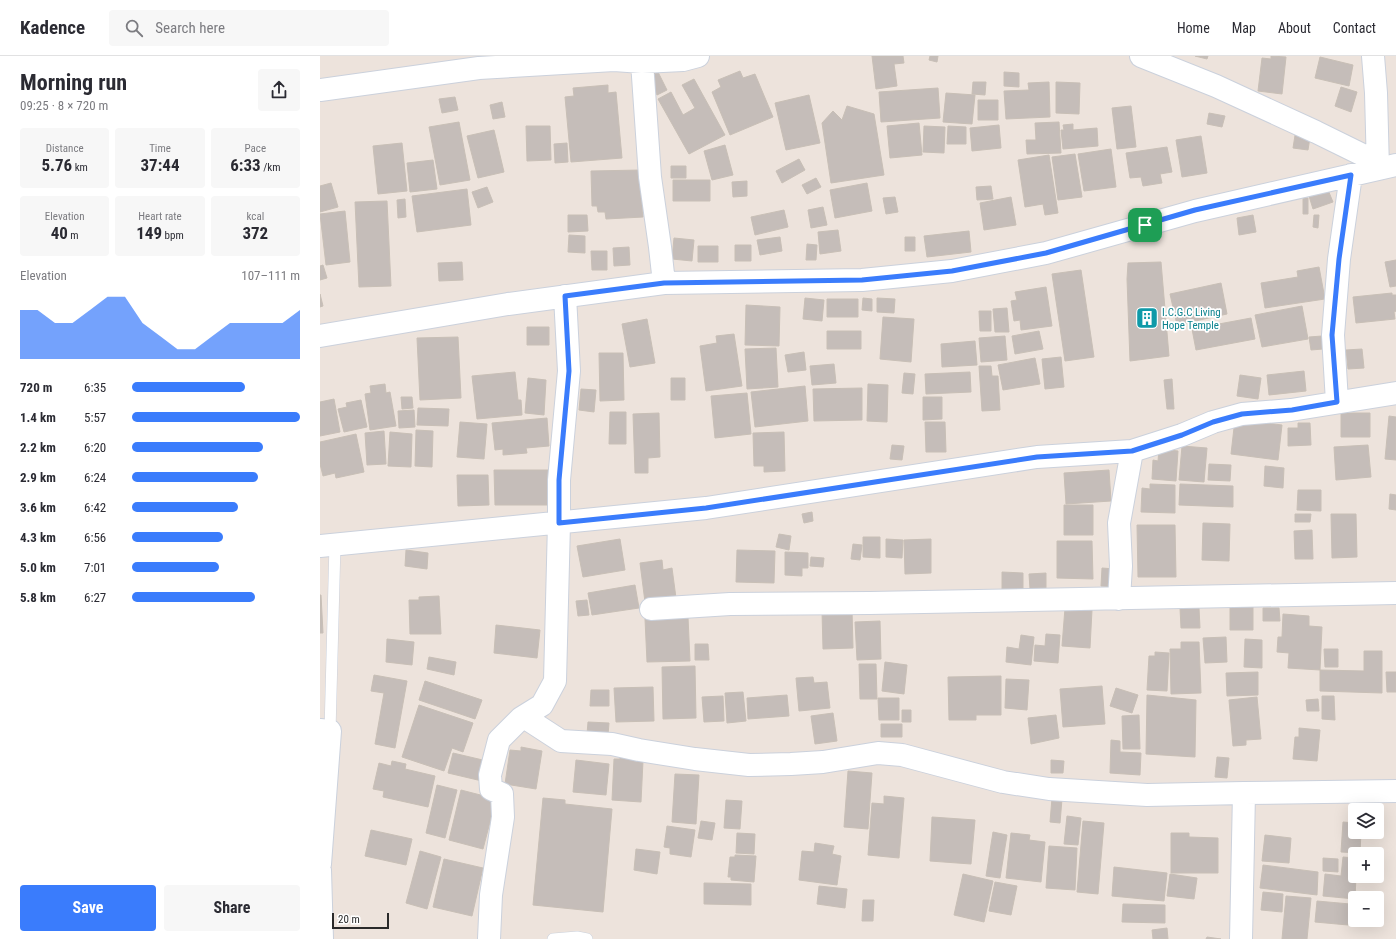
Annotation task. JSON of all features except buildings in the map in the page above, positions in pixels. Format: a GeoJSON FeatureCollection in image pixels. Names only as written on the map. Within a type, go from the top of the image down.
{"type":"FeatureCollection","features":[{"type":"Feature","properties":{"kind":"street"},"geometry":{"type":"LineString","coordinates":[[320,90],[479,68],[614,60],[642,62],[683,60],[698,56]]}},
{"type":"Feature","properties":{"kind":"street"},"geometry":{"type":"LineString","coordinates":[[1140,56],[1216,86],[1383,165]]}},
{"type":"Feature","properties":{"kind":"street"},"geometry":{"type":"LineString","coordinates":[[1373,56],[1383,165]]}},
{"type":"Feature","properties":{"kind":"street"},"geometry":{"type":"LineString","coordinates":[[642,62],[650,177],[664,283]]}},
{"type":"Feature","properties":{"kind":"street"},"geometry":{"type":"LineString","coordinates":[[320,336],[508,304],[664,283],[862,280],[952,271],[1046,253],[1195,210],[1351,175],[1383,165]]}},
{"type":"Feature","properties":{"kind":"street"},"geometry":{"type":"LineString","coordinates":[[1337,402],[1332,335],[1339,259],[1351,175]]}},
{"type":"Feature","properties":{"kind":"street"},"geometry":{"type":"LineString","coordinates":[[489,939],[491,895],[503,817],[502,794],[491,789],[490,775],[499,740],[524,717],[542,706],[555,681],[559,480],[569,371],[565,296]]}},
{"type":"Feature","properties":{"kind":"street"},"geometry":{"type":"LineString","coordinates":[[328,545],[706,508],[1037,457],[1132,451],[1182,435],[1213,422],[1242,414],[1292,410],[1396,393]]}},
{"type":"Feature","properties":{"kind":"street"},"geometry":{"type":"LineString","coordinates":[[1119,599],[1121,566],[1119,523],[1132,451]]}},
{"type":"Feature","properties":{"kind":"street"},"geometry":{"type":"LineString","coordinates":[[651,609],[730,604],[878,603],[1396,593]]}},
{"type":"Feature","properties":{"kind":"street"},"geometry":{"type":"LineString","coordinates":[[524,717],[561,741],[612,744],[695,759],[742,764],[791,764],[823,762],[878,753],[902,755],[1003,782],[1049,789],[1147,795],[1396,791]]}},
{"type":"Feature","properties":{"kind":"street"},"geometry":{"type":"LineString","coordinates":[[320,864],[325,730]]}},
{"type":"Feature","properties":{"kind":"street"},"geometry":{"type":"LineString","coordinates":[[1241,939],[1244,793]]}},
{"type":"Feature","properties":{"kind":"street"},"geometry":{"type":"LineString","coordinates":[[320,870],[322,939]]}},
{"type":"Feature","properties":{"kind":"lane"},"geometry":{"type":"LineString","coordinates":[[325,730],[328,545]]}},
{"type":"Feature","properties":{"kind":"lane"},"geometry":{"type":"LineString","coordinates":[[553,939],[577,937],[587,939]]}},
{"type":"Feature","properties":{"kind":"place","name":"I.C.G.C Living Hope Temple"},"geometry":{"type":"Point","coordinates":[1147,318]}},
{"type":"Feature","properties":{"kind":"route"},"geometry":{"type":"LineString","coordinates":[[1351,175],[1339,259],[1332,335],[1337,402],[1292,410],[1242,414],[1213,422],[1182,435],[1132,451],[1037,457],[706,508],[559,523],[559,480],[569,371],[565,296],[664,283],[862,280],[952,271],[1046,253],[1145,225],[1195,210],[1351,175]]}}]}
